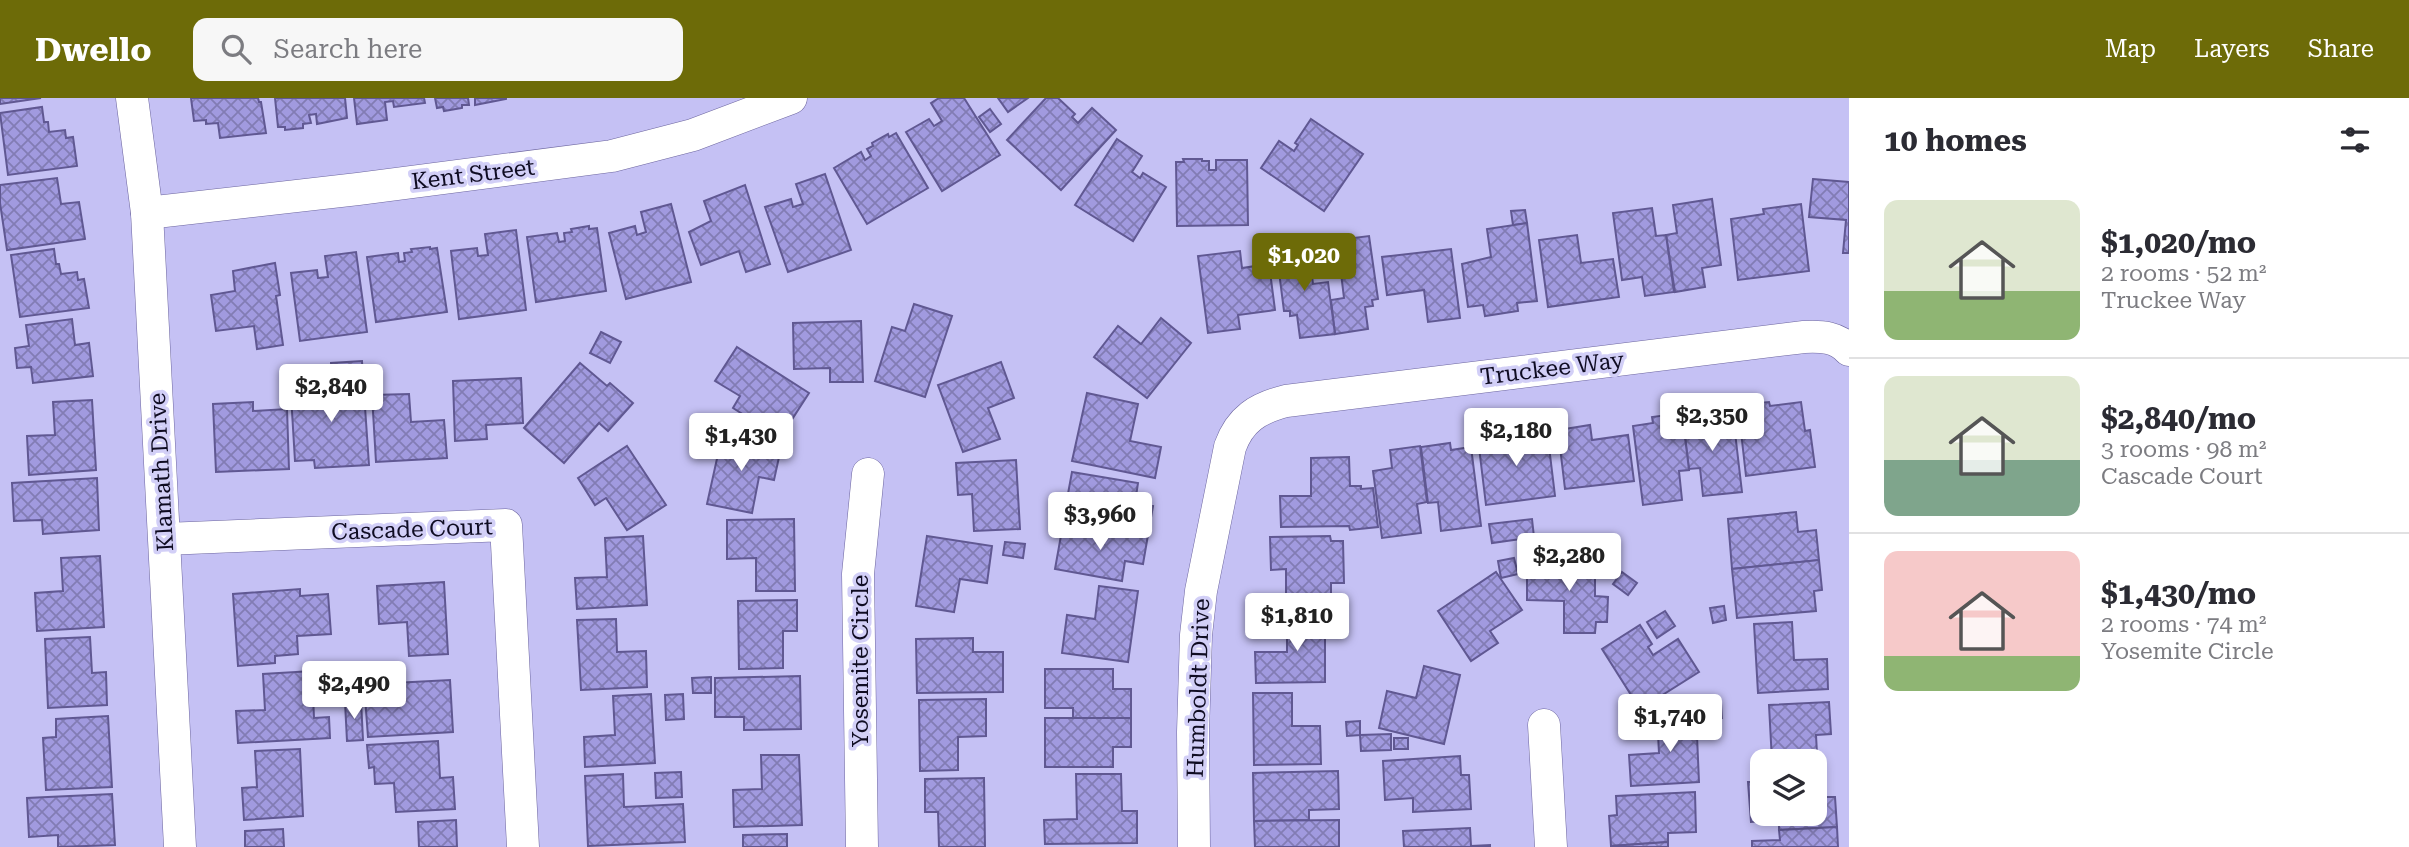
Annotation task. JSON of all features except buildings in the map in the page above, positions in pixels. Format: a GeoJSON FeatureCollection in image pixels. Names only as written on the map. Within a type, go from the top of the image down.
{"type":"FeatureCollection","features":[{"type":"Feature","properties":{"kind":"street","name":"Klamath Drive"},"geometry":{"type":"LineString","coordinates":[[132,98],[147,213],[180,847]]}},
{"type":"Feature","properties":{"kind":"street","name":"Kent Street"},"geometry":{"type":"LineString","coordinates":[[147,213],[612,156],[693,135],[791,98]]}},
{"type":"Feature","properties":{"kind":"street","name":"Truckee Way"},"geometry":{"type":"LineString","coordinates":[[1230,447],[1235,432],[1254,412],[1286,401],[1804,337],[1823,336],[1835,340],[1849,350]]}},
{"type":"Feature","properties":{"kind":"street","name":"Humboldt Drive"},"geometry":{"type":"LineString","coordinates":[[1194,847],[1196,635],[1203,578],[1230,447]]}},
{"type":"Feature","properties":{"kind":"street","name":"Yosemite Circle"},"geometry":{"type":"LineString","coordinates":[[862,847],[858,575],[868,474]]}},
{"type":"Feature","properties":{"kind":"street","name":"Cascade Court"},"geometry":{"type":"LineString","coordinates":[[164,539],[506,525],[523,847]]}},
{"type":"Feature","properties":{"kind":"street"},"geometry":{"type":"LineString","coordinates":[[1544,725],[1551,847]]}}]}
